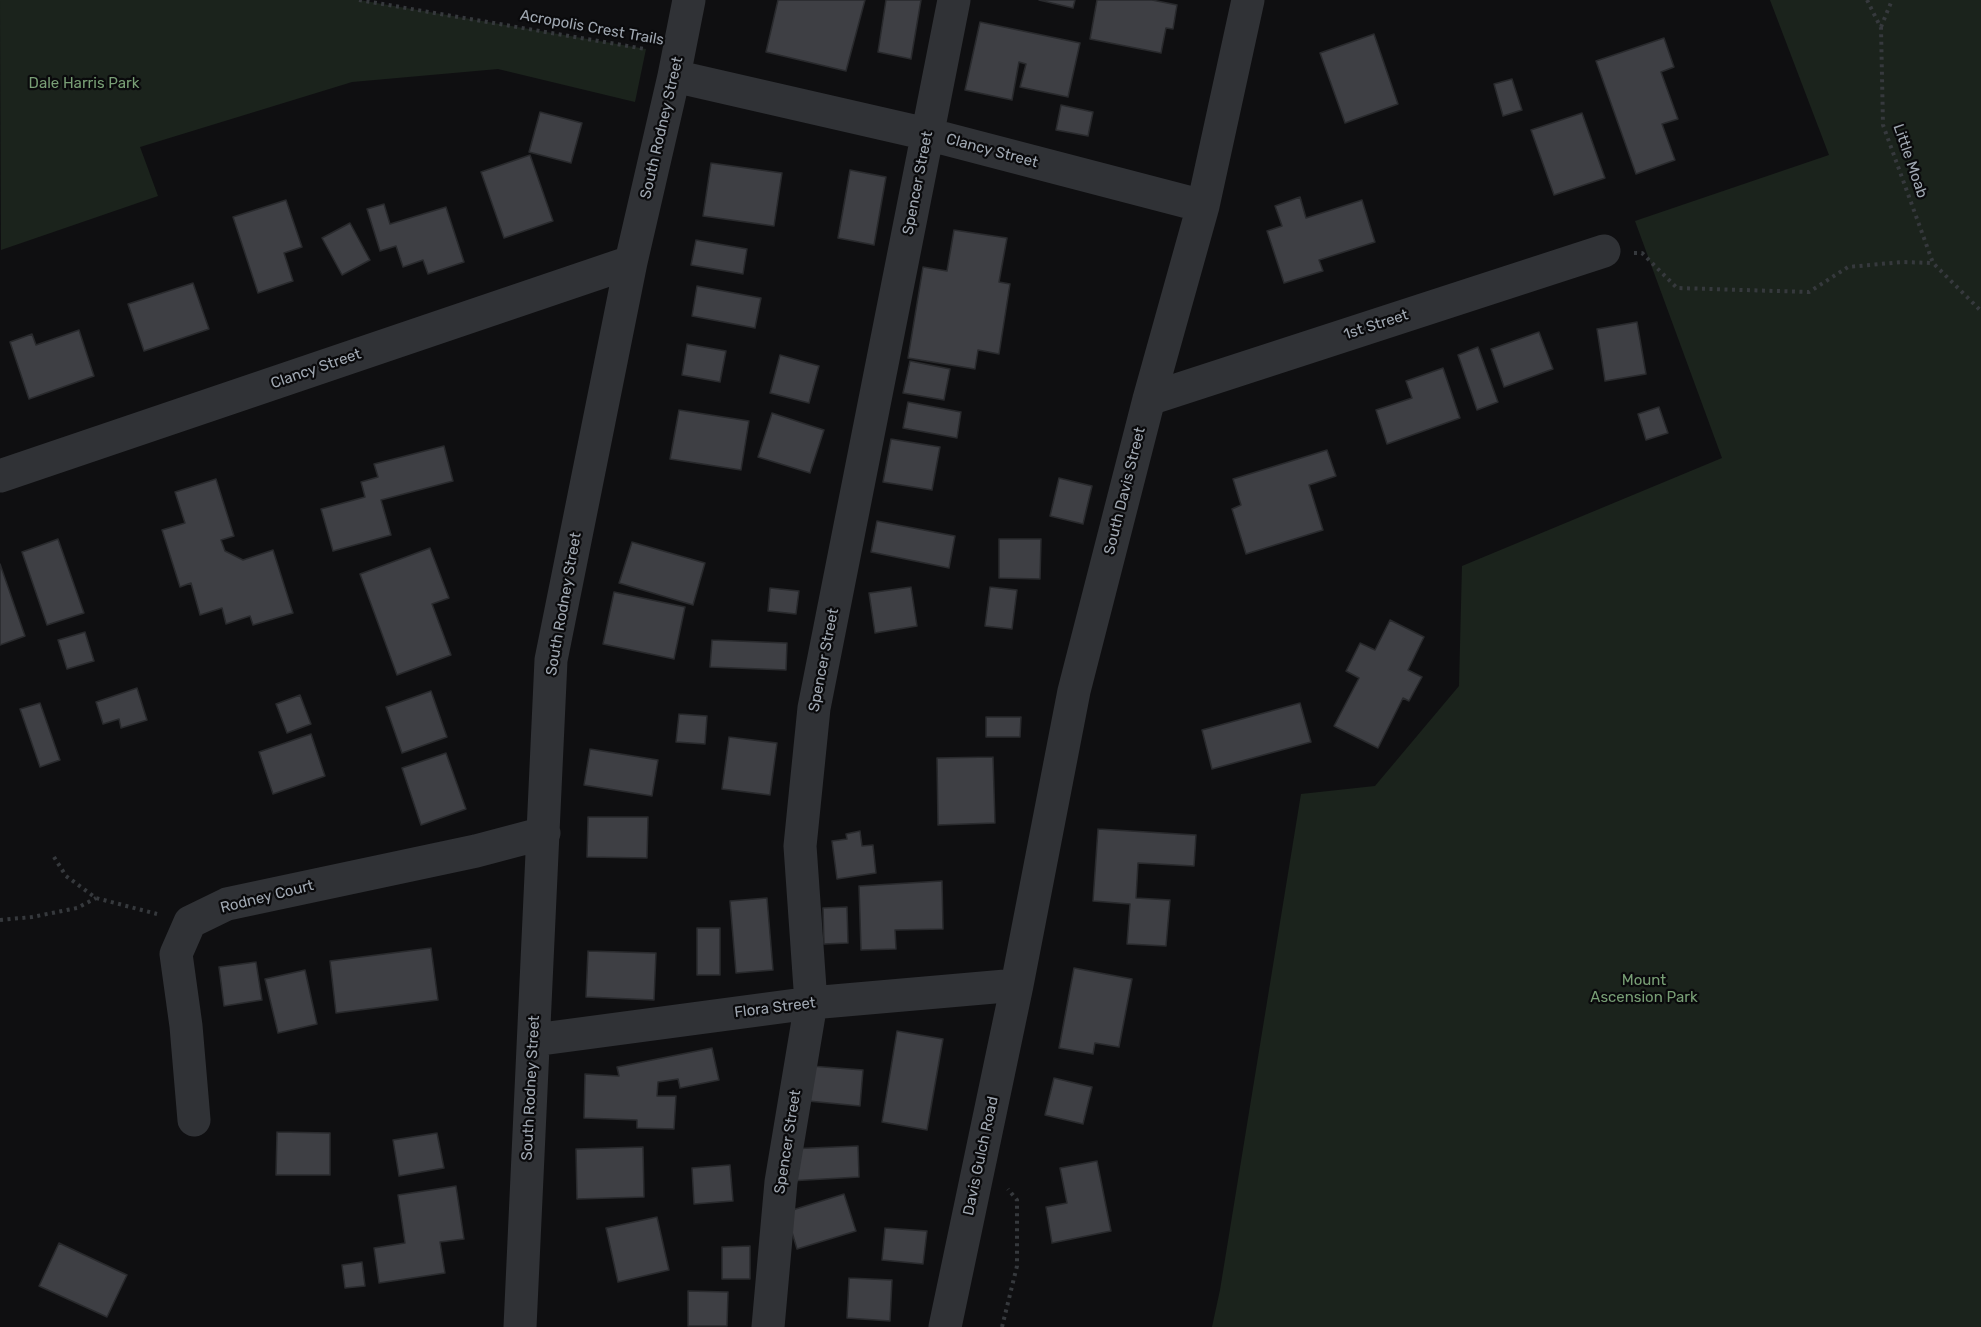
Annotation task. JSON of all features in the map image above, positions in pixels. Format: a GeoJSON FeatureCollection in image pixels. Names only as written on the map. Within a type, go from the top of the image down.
{"type":"FeatureCollection","features":[{"type":"Feature","properties":{"kind":"street","name":"South Rodney Street"},"geometry":{"type":"LineString","coordinates":[[520,1327],[551,660],[631,262],[689,0]]}},
{"type":"Feature","properties":{"kind":"street","name":"Spencer Street"},"geometry":{"type":"LineString","coordinates":[[768,1327],[781,1182],[811,1003],[800,846],[814,708],[954,0]]}},
{"type":"Feature","properties":{"kind":"street","name":"South Davis Street"},"geometry":{"type":"LineString","coordinates":[[1017,985],[1074,691],[1149,399],[1203,206],[1248,0]]}},
{"type":"Feature","properties":{"kind":"street","name":"Clancy Street"},"geometry":{"type":"LineString","coordinates":[[676,65],[1203,206]]}},
{"type":"Feature","properties":{"kind":"street","name":"1st Street"},"geometry":{"type":"LineString","coordinates":[[1149,399],[1604,251]]}},
{"type":"Feature","properties":{"kind":"street","name":"Clancy Street"},"geometry":{"type":"LineString","coordinates":[[0,476],[631,262]]}},
{"type":"Feature","properties":{"kind":"street","name":"Rodney Court"},"geometry":{"type":"LineString","coordinates":[[190,922],[227,904],[476,851],[544,833]]}},
{"type":"Feature","properties":{"kind":"street"},"geometry":{"type":"LineString","coordinates":[[190,922],[176,954],[186,1026],[194,1120]]}},
{"type":"Feature","properties":{"kind":"street","name":"Flora Street"},"geometry":{"type":"LineString","coordinates":[[534,1040],[811,1003],[1017,985]]}},
{"type":"Feature","properties":{"kind":"street","name":"Davis Gulch Road"},"geometry":{"type":"LineString","coordinates":[[945,1327],[1017,985]]}},
{"type":"Feature","properties":{"kind":"path","name":"Acropolis Crest Trails"},"geometry":{"type":"LineString","coordinates":[[359,0],[676,65]]}},
{"type":"Feature","properties":{"kind":"path","name":"Little Moab"},"geometry":{"type":"LineString","coordinates":[[1866,0],[1881,28],[1883,124],[1933,263],[1981,311]]}},
{"type":"Feature","properties":{"kind":"path"},"geometry":{"type":"LineString","coordinates":[[1881,28],[1892,0]]}},
{"type":"Feature","properties":{"kind":"path"},"geometry":{"type":"LineString","coordinates":[[1604,251],[1642,253],[1677,288],[1699,289],[1809,292],[1848,267],[1902,262],[1933,263]]}},
{"type":"Feature","properties":{"kind":"path"},"geometry":{"type":"LineString","coordinates":[[54,857],[66,876],[96,898],[190,922]]}},
{"type":"Feature","properties":{"kind":"path"},"geometry":{"type":"LineString","coordinates":[[0,920],[32,917],[77,908],[96,898]]}},
{"type":"Feature","properties":{"kind":"path"},"geometry":{"type":"LineString","coordinates":[[981,1157],[1017,1200],[1017,1266],[1002,1327]]}},
{"type":"Feature","properties":{"kind":"green space","name":"Dale Harris Park"},"geometry":{"type":"Polygon","coordinates":[[[0,0],[359,0],[646,49],[635,102],[498,69],[352,82],[140,147],[158,196],[1,250],[0,0]]]}},
{"type":"Feature","properties":{"kind":"green space","name":"Mount Ascension Park"},"geometry":{"type":"Polygon","coordinates":[[[1770,0],[1981,0],[1981,1327],[1212,1327],[1301,794],[1375,786],[1459,686],[1462,566],[1722,458],[1635,221],[1829,155],[1770,0]]]}},
{"type":"Feature","properties":{"kind":"building"},"geometry":{"type":"Polygon","coordinates":[[[778,0],[865,0],[846,71],[766,52],[778,0]]]}},
{"type":"Feature","properties":{"kind":"building"},"geometry":{"type":"Polygon","coordinates":[[[886,0],[921,0],[911,59],[878,52],[886,0]]]}},
{"type":"Feature","properties":{"kind":"building"},"geometry":{"type":"Polygon","coordinates":[[[1039,0],[1075,0],[1073,8],[1039,0]]]}},
{"type":"Feature","properties":{"kind":"building"},"geometry":{"type":"Polygon","coordinates":[[[1097,0],[1152,0],[1177,5],[1173,29],[1166,28],[1161,53],[1090,39],[1097,0]]]}},
{"type":"Feature","properties":{"kind":"building"},"geometry":{"type":"Polygon","coordinates":[[[980,22],[1080,43],[1068,97],[1020,87],[1026,64],[1019,62],[1012,100],[965,90],[980,22]]]}},
{"type":"Feature","properties":{"kind":"building"},"geometry":{"type":"Polygon","coordinates":[[[1374,34],[1398,104],[1345,123],[1320,53],[1374,34]]]}},
{"type":"Feature","properties":{"kind":"building"},"geometry":{"type":"Polygon","coordinates":[[[1664,38],[1674,67],[1661,72],[1678,119],[1662,124],[1675,160],[1636,174],[1596,61],[1664,38]]]}},
{"type":"Feature","properties":{"kind":"building"},"geometry":{"type":"Polygon","coordinates":[[[1512,79],[1522,110],[1503,116],[1494,84],[1512,79]]]}},
{"type":"Feature","properties":{"kind":"building"},"geometry":{"type":"Polygon","coordinates":[[[1061,105],[1093,112],[1088,136],[1056,130],[1061,105]]]}},
{"type":"Feature","properties":{"kind":"building"},"geometry":{"type":"Polygon","coordinates":[[[540,112],[582,123],[571,163],[529,152],[540,112]]]}},
{"type":"Feature","properties":{"kind":"building"},"geometry":{"type":"Polygon","coordinates":[[[1582,113],[1605,178],[1554,195],[1531,130],[1582,113]]]}},
{"type":"Feature","properties":{"kind":"building"},"geometry":{"type":"Polygon","coordinates":[[[530,155],[553,221],[504,238],[481,172],[530,155]]]}},
{"type":"Feature","properties":{"kind":"building"},"geometry":{"type":"Polygon","coordinates":[[[711,163],[782,173],[774,226],[703,216],[711,163]]]}},
{"type":"Feature","properties":{"kind":"building"},"geometry":{"type":"Polygon","coordinates":[[[850,170],[886,177],[874,245],[838,238],[850,170]]]}},
{"type":"Feature","properties":{"kind":"building"},"geometry":{"type":"Polygon","coordinates":[[[1300,197],[1306,218],[1362,200],[1375,242],[1319,260],[1323,271],[1284,283],[1267,231],[1282,226],[1275,206],[1300,197]]]}},
{"type":"Feature","properties":{"kind":"building"},"geometry":{"type":"Polygon","coordinates":[[[286,200],[302,247],[284,253],[293,281],[258,293],[233,217],[286,200]]]}},
{"type":"Feature","properties":{"kind":"building"},"geometry":{"type":"Polygon","coordinates":[[[384,204],[390,224],[446,207],[464,262],[428,274],[423,260],[403,267],[396,246],[380,251],[367,209],[384,204]]]}},
{"type":"Feature","properties":{"kind":"building"},"geometry":{"type":"Polygon","coordinates":[[[350,223],[370,260],[342,275],[322,238],[350,223]]]}},
{"type":"Feature","properties":{"kind":"building"},"geometry":{"type":"Polygon","coordinates":[[[954,230],[1007,238],[999,282],[1010,284],[999,354],[978,350],[975,369],[908,358],[923,267],[947,271],[954,230]]]}},
{"type":"Feature","properties":{"kind":"building"},"geometry":{"type":"Polygon","coordinates":[[[696,240],[747,249],[743,274],[691,265],[696,240]]]}},
{"type":"Feature","properties":{"kind":"building"},"geometry":{"type":"Polygon","coordinates":[[[193,283],[209,329],[144,351],[128,304],[193,283]]]}},
{"type":"Feature","properties":{"kind":"building"},"geometry":{"type":"Polygon","coordinates":[[[697,286],[761,298],[755,328],[692,316],[697,286]]]}},
{"type":"Feature","properties":{"kind":"building"},"geometry":{"type":"Polygon","coordinates":[[[1637,322],[1646,374],[1605,381],[1597,329],[1637,322]]]}},
{"type":"Feature","properties":{"kind":"building"},"geometry":{"type":"Polygon","coordinates":[[[79,330],[94,376],[29,399],[10,342],[32,334],[36,345],[79,330]]]}},
{"type":"Feature","properties":{"kind":"building"},"geometry":{"type":"Polygon","coordinates":[[[1539,332],[1553,369],[1504,387],[1491,349],[1539,332]]]}},
{"type":"Feature","properties":{"kind":"building"},"geometry":{"type":"Polygon","coordinates":[[[687,344],[726,351],[720,382],[682,375],[687,344]]]}},
{"type":"Feature","properties":{"kind":"building"},"geometry":{"type":"Polygon","coordinates":[[[1478,347],[1498,402],[1477,410],[1458,355],[1478,347]]]}},
{"type":"Feature","properties":{"kind":"building"},"geometry":{"type":"Polygon","coordinates":[[[780,355],[819,366],[809,403],[770,393],[780,355]]]}},
{"type":"Feature","properties":{"kind":"building"},"geometry":{"type":"Polygon","coordinates":[[[910,361],[950,369],[944,400],[903,393],[910,361]]]}},
{"type":"Feature","properties":{"kind":"building"},"geometry":{"type":"Polygon","coordinates":[[[1443,368],[1460,418],[1387,444],[1376,410],[1412,398],[1406,381],[1443,368]]]}},
{"type":"Feature","properties":{"kind":"building"},"geometry":{"type":"Polygon","coordinates":[[[908,402],[961,412],[957,438],[903,428],[908,402]]]}},
{"type":"Feature","properties":{"kind":"building"},"geometry":{"type":"Polygon","coordinates":[[[1659,407],[1668,433],[1646,440],[1638,414],[1659,407]]]}},
{"type":"Feature","properties":{"kind":"building"},"geometry":{"type":"Polygon","coordinates":[[[679,410],[749,421],[741,470],[670,459],[679,410]]]}},
{"type":"Feature","properties":{"kind":"building"},"geometry":{"type":"Polygon","coordinates":[[[772,413],[824,430],[810,473],[758,457],[772,413]]]}},
{"type":"Feature","properties":{"kind":"building"},"geometry":{"type":"Polygon","coordinates":[[[891,439],[940,447],[932,490],[883,482],[891,439]]]}},
{"type":"Feature","properties":{"kind":"building"},"geometry":{"type":"Polygon","coordinates":[[[444,446],[453,481],[381,500],[391,535],[333,551],[321,509],[365,497],[361,482],[378,477],[374,464],[444,446]]]}},
{"type":"Feature","properties":{"kind":"building"},"geometry":{"type":"Polygon","coordinates":[[[1327,450],[1336,476],[1309,485],[1323,530],[1246,554],[1232,509],[1241,505],[1233,479],[1327,450]]]}},
{"type":"Feature","properties":{"kind":"building"},"geometry":{"type":"Polygon","coordinates":[[[1059,478],[1092,486],[1083,524],[1050,516],[1059,478]]]}},
{"type":"Feature","properties":{"kind":"building"},"geometry":{"type":"Polygon","coordinates":[[[216,479],[234,536],[221,540],[225,551],[243,560],[273,550],[293,613],[253,625],[250,616],[226,624],[222,608],[200,615],[191,583],[180,587],[162,530],[185,523],[175,492],[216,479]]]}},
{"type":"Feature","properties":{"kind":"building"},"geometry":{"type":"Polygon","coordinates":[[[877,521],[955,536],[949,568],[871,552],[877,521]]]}},
{"type":"Feature","properties":{"kind":"building"},"geometry":{"type":"Polygon","coordinates":[[[58,539],[84,613],[47,625],[22,552],[58,539]]]}},
{"type":"Feature","properties":{"kind":"building"},"geometry":{"type":"Polygon","coordinates":[[[999,539],[1041,539],[1040,579],[999,578],[999,539]]]}},
{"type":"Feature","properties":{"kind":"building"},"geometry":{"type":"Polygon","coordinates":[[[632,542],[705,563],[693,605],[619,583],[632,542]]]}},
{"type":"Feature","properties":{"kind":"building"},"geometry":{"type":"Polygon","coordinates":[[[430,548],[449,598],[432,604],[451,655],[397,675],[360,574],[430,548]]]}},
{"type":"Feature","properties":{"kind":"building"},"geometry":{"type":"Polygon","coordinates":[[[0,564],[25,636],[0,645],[0,564]]]}},
{"type":"Feature","properties":{"kind":"building"},"geometry":{"type":"Polygon","coordinates":[[[911,587],[917,626],[875,633],[869,593],[911,587]]]}},
{"type":"Feature","properties":{"kind":"building"},"geometry":{"type":"Polygon","coordinates":[[[990,587],[1017,590],[1012,629],[985,626],[990,587]]]}},
{"type":"Feature","properties":{"kind":"building"},"geometry":{"type":"Polygon","coordinates":[[[770,588],[799,591],[796,614],[768,611],[770,588]]]}},
{"type":"Feature","properties":{"kind":"building"},"geometry":{"type":"Polygon","coordinates":[[[614,592],[685,607],[674,659],[603,644],[614,592]]]}},
{"type":"Feature","properties":{"kind":"building"},"geometry":{"type":"Polygon","coordinates":[[[1390,620],[1424,637],[1408,670],[1422,677],[1409,701],[1403,698],[1378,748],[1334,726],[1359,678],[1346,671],[1360,643],[1375,650],[1390,620]]]}},
{"type":"Feature","properties":{"kind":"building"},"geometry":{"type":"Polygon","coordinates":[[[85,632],[94,661],[67,669],[58,640],[85,632]]]}},
{"type":"Feature","properties":{"kind":"building"},"geometry":{"type":"Polygon","coordinates":[[[712,640],[787,643],[786,670],[710,667],[712,640]]]}},
{"type":"Feature","properties":{"kind":"building"},"geometry":{"type":"Polygon","coordinates":[[[137,688],[147,720],[121,728],[119,719],[103,724],[96,702],[137,688]]]}},
{"type":"Feature","properties":{"kind":"building"},"geometry":{"type":"Polygon","coordinates":[[[431,691],[447,737],[402,753],[386,707],[431,691]]]}},
{"type":"Feature","properties":{"kind":"building"},"geometry":{"type":"Polygon","coordinates":[[[300,695],[311,724],[287,733],[276,704],[300,695]]]}},
{"type":"Feature","properties":{"kind":"building"},"geometry":{"type":"Polygon","coordinates":[[[40,703],[60,760],[40,767],[20,709],[40,703]]]}},
{"type":"Feature","properties":{"kind":"building"},"geometry":{"type":"Polygon","coordinates":[[[1300,703],[1311,742],[1212,769],[1202,730],[1300,703]]]}},
{"type":"Feature","properties":{"kind":"building"},"geometry":{"type":"Polygon","coordinates":[[[679,714],[707,716],[705,744],[676,742],[679,714]]]}},
{"type":"Feature","properties":{"kind":"building"},"geometry":{"type":"Polygon","coordinates":[[[986,717],[1021,717],[1020,737],[986,737],[986,717]]]}},
{"type":"Feature","properties":{"kind":"building"},"geometry":{"type":"Polygon","coordinates":[[[311,734],[325,776],[273,794],[259,752],[311,734]]]}},
{"type":"Feature","properties":{"kind":"building"},"geometry":{"type":"Polygon","coordinates":[[[729,737],[777,743],[770,795],[722,789],[729,737]]]}},
{"type":"Feature","properties":{"kind":"building"},"geometry":{"type":"Polygon","coordinates":[[[590,749],[658,760],[652,796],[584,785],[590,749]]]}},
{"type":"Feature","properties":{"kind":"building"},"geometry":{"type":"Polygon","coordinates":[[[446,753],[466,809],[421,825],[402,768],[446,753]]]}},
{"type":"Feature","properties":{"kind":"building"},"geometry":{"type":"Polygon","coordinates":[[[993,757],[995,823],[938,825],[937,758],[993,757]]]}},
{"type":"Feature","properties":{"kind":"building"},"geometry":{"type":"Polygon","coordinates":[[[588,817],[648,817],[647,858],[587,857],[588,817]]]}},
{"type":"Feature","properties":{"kind":"building"},"geometry":{"type":"Polygon","coordinates":[[[1098,829],[1196,835],[1194,866],[1138,863],[1136,898],[1170,900],[1166,946],[1127,944],[1130,904],[1093,901],[1098,829]]]}},
{"type":"Feature","properties":{"kind":"building"},"geometry":{"type":"Polygon","coordinates":[[[860,831],[862,846],[873,845],[876,873],[837,879],[832,841],[847,839],[846,834],[860,831]]]}},
{"type":"Feature","properties":{"kind":"building"},"geometry":{"type":"Polygon","coordinates":[[[942,881],[943,929],[895,930],[896,949],[861,950],[859,886],[942,881]]]}},
{"type":"Feature","properties":{"kind":"building"},"geometry":{"type":"Polygon","coordinates":[[[767,898],[773,970],[736,973],[730,901],[767,898]]]}},
{"type":"Feature","properties":{"kind":"building"},"geometry":{"type":"Polygon","coordinates":[[[847,907],[848,943],[824,944],[823,908],[847,907]]]}},
{"type":"Feature","properties":{"kind":"building"},"geometry":{"type":"Polygon","coordinates":[[[697,928],[720,928],[720,975],[697,975],[697,928]]]}},
{"type":"Feature","properties":{"kind":"building"},"geometry":{"type":"Polygon","coordinates":[[[431,948],[438,1000],[336,1013],[330,961],[431,948]]]}},
{"type":"Feature","properties":{"kind":"building"},"geometry":{"type":"Polygon","coordinates":[[[588,951],[656,953],[654,1000],[586,997],[588,951]]]}},
{"type":"Feature","properties":{"kind":"building"},"geometry":{"type":"Polygon","coordinates":[[[256,962],[262,1000],[224,1006],[219,967],[256,962]]]}},
{"type":"Feature","properties":{"kind":"building"},"geometry":{"type":"Polygon","coordinates":[[[1074,968],[1132,979],[1119,1047],[1095,1043],[1093,1054],[1059,1048],[1074,968]]]}},
{"type":"Feature","properties":{"kind":"building"},"geometry":{"type":"Polygon","coordinates":[[[305,970],[317,1024],[278,1033],[265,979],[305,970]]]}},
{"type":"Feature","properties":{"kind":"building"},"geometry":{"type":"Polygon","coordinates":[[[897,1031],[943,1039],[927,1130],[882,1122],[897,1031]]]}},
{"type":"Feature","properties":{"kind":"building"},"geometry":{"type":"Polygon","coordinates":[[[712,1048],[719,1080],[680,1088],[678,1079],[658,1082],[657,1096],[676,1096],[674,1129],[637,1128],[637,1120],[584,1118],[585,1074],[619,1076],[617,1067],[712,1048]]]}},
{"type":"Feature","properties":{"kind":"building"},"geometry":{"type":"Polygon","coordinates":[[[811,1066],[863,1070],[860,1106],[808,1101],[811,1066]]]}},
{"type":"Feature","properties":{"kind":"building"},"geometry":{"type":"Polygon","coordinates":[[[1054,1078],[1092,1087],[1083,1124],[1045,1115],[1054,1078]]]}},
{"type":"Feature","properties":{"kind":"building"},"geometry":{"type":"Polygon","coordinates":[[[277,1132],[330,1133],[330,1175],[276,1175],[277,1132]]]}},
{"type":"Feature","properties":{"kind":"building"},"geometry":{"type":"Polygon","coordinates":[[[437,1133],[444,1168],[399,1176],[393,1140],[437,1133]]]}},
{"type":"Feature","properties":{"kind":"building"},"geometry":{"type":"Polygon","coordinates":[[[858,1146],[859,1177],[789,1181],[788,1149],[858,1146]]]}},
{"type":"Feature","properties":{"kind":"building"},"geometry":{"type":"Polygon","coordinates":[[[643,1147],[644,1197],[577,1199],[576,1149],[643,1147]]]}},
{"type":"Feature","properties":{"kind":"building"},"geometry":{"type":"Polygon","coordinates":[[[1097,1161],[1111,1231],[1052,1243],[1046,1207],[1067,1203],[1060,1168],[1097,1161]]]}},
{"type":"Feature","properties":{"kind":"building"},"geometry":{"type":"Polygon","coordinates":[[[730,1165],[733,1201],[694,1204],[692,1168],[730,1165]]]}},
{"type":"Feature","properties":{"kind":"building"},"geometry":{"type":"Polygon","coordinates":[[[456,1186],[464,1239],[440,1242],[445,1273],[379,1283],[374,1248],[405,1243],[398,1195],[456,1186]]]}},
{"type":"Feature","properties":{"kind":"building"},"geometry":{"type":"Polygon","coordinates":[[[844,1194],[856,1231],[797,1249],[786,1212],[844,1194]]]}},
{"type":"Feature","properties":{"kind":"building"},"geometry":{"type":"Polygon","coordinates":[[[657,1217],[669,1270],[618,1282],[606,1228],[657,1217]]]}},
{"type":"Feature","properties":{"kind":"building"},"geometry":{"type":"Polygon","coordinates":[[[885,1228],[927,1231],[923,1264],[882,1260],[885,1228]]]}},
{"type":"Feature","properties":{"kind":"building"},"geometry":{"type":"Polygon","coordinates":[[[59,1243],[127,1275],[107,1317],[39,1286],[59,1243]]]}},
{"type":"Feature","properties":{"kind":"building"},"geometry":{"type":"Polygon","coordinates":[[[750,1246],[750,1279],[722,1279],[722,1247],[750,1246]]]}},
{"type":"Feature","properties":{"kind":"building"},"geometry":{"type":"Polygon","coordinates":[[[362,1262],[365,1286],[345,1288],[342,1265],[362,1262]]]}},
{"type":"Feature","properties":{"kind":"building"},"geometry":{"type":"Polygon","coordinates":[[[849,1278],[892,1280],[890,1321],[847,1318],[849,1278]]]}},
{"type":"Feature","properties":{"kind":"building"},"geometry":{"type":"Polygon","coordinates":[[[688,1291],[728,1292],[727,1326],[688,1326],[688,1291]]]}}]}
